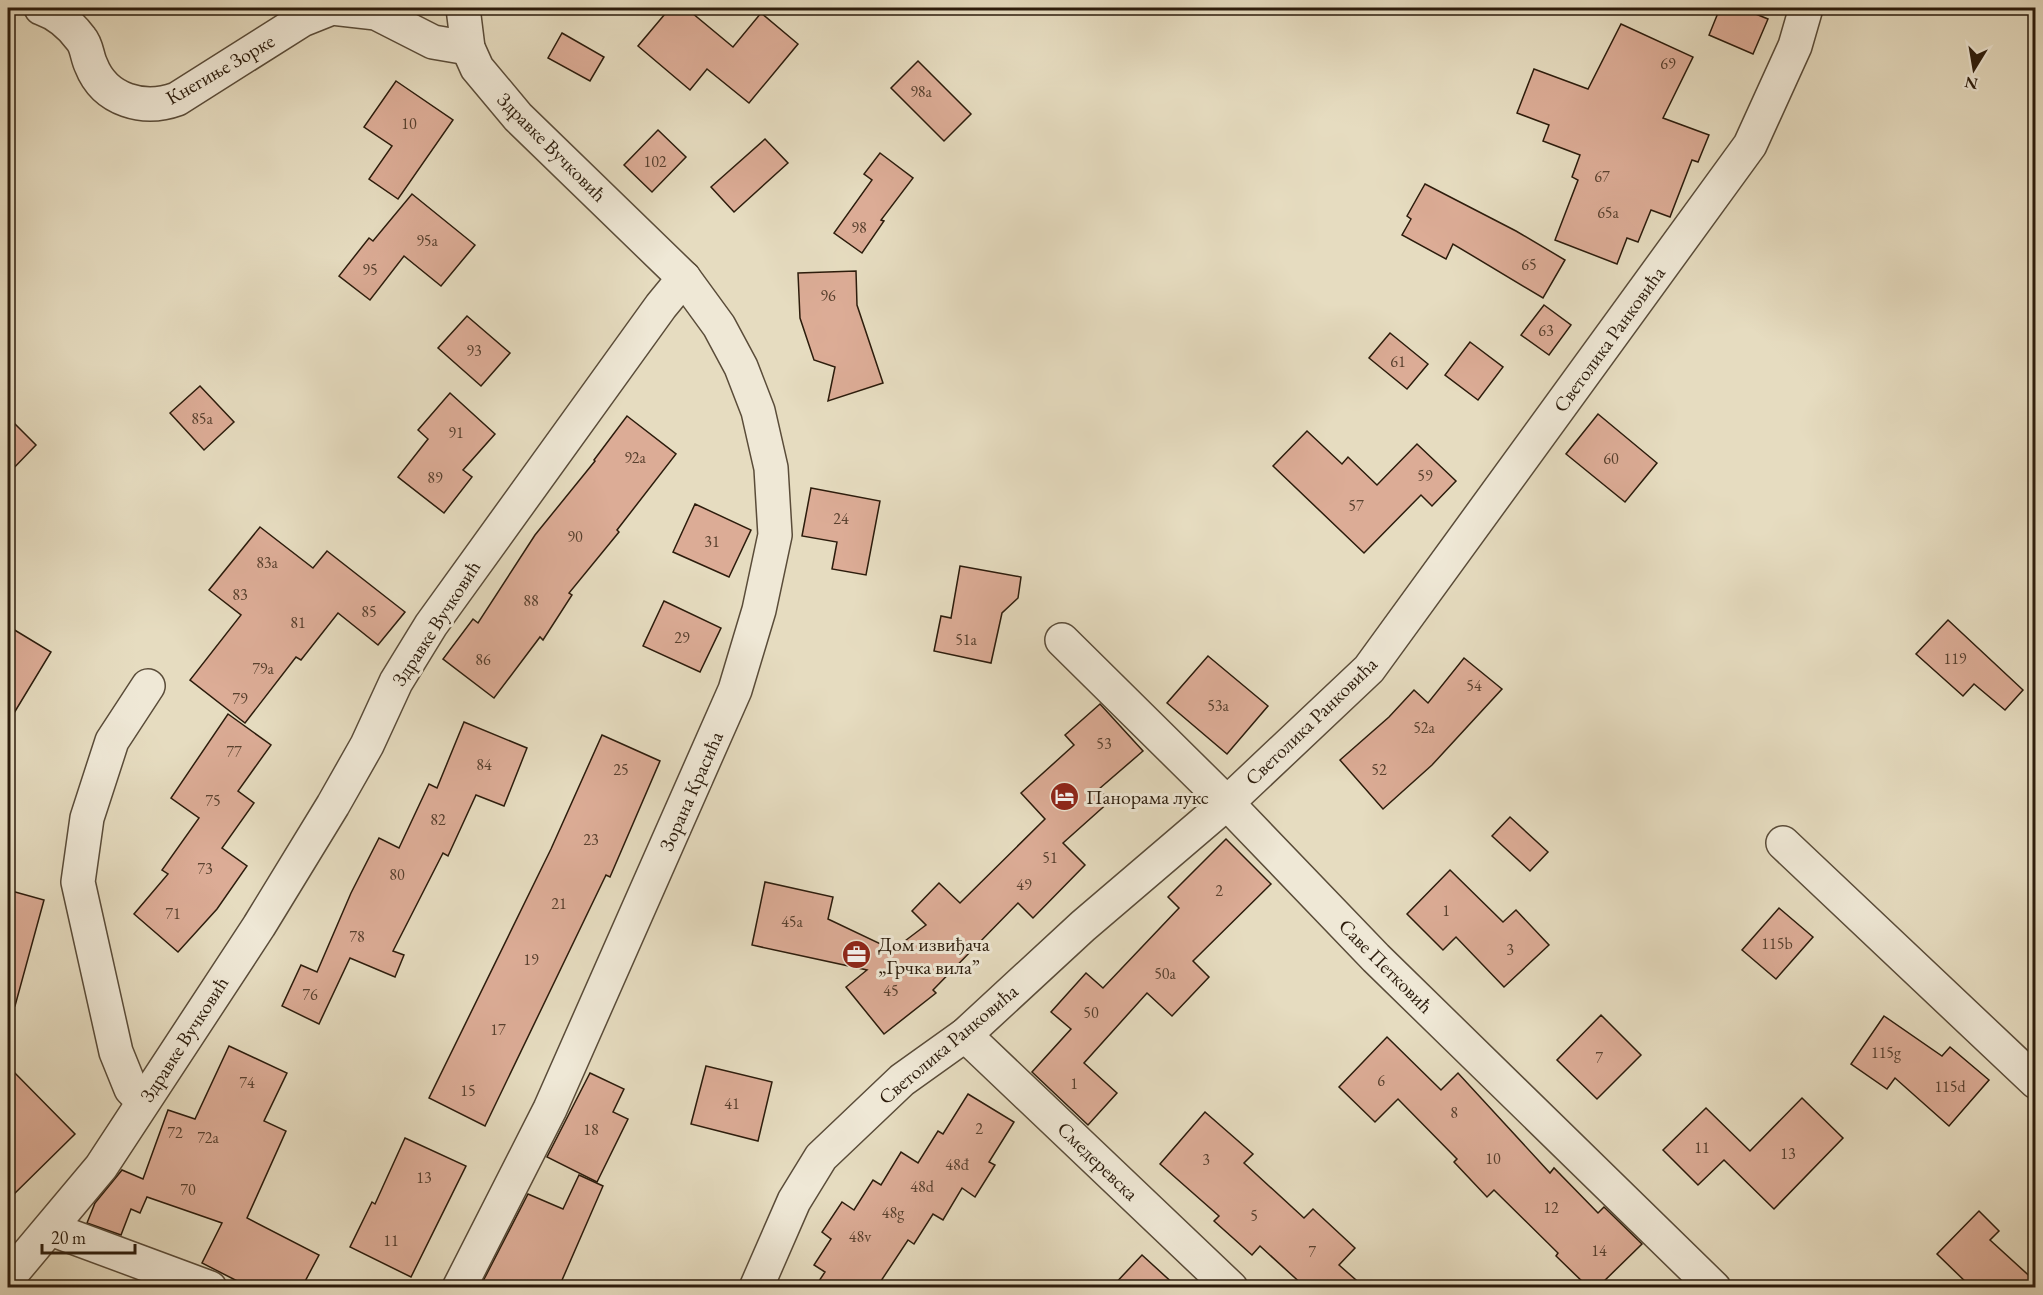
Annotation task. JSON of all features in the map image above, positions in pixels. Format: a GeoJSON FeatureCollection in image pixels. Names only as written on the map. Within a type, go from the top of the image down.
{"type":"FeatureCollection","features":[{"type":"Feature","properties":{"kind":"street","name":"Кнегиње Зорке"},"geometry":{"type":"LineString","coordinates":[[41,8],[65,20],[83,41],[91,68],[112,94],[135,104],[161,105],[177,99],[302,20],[332,8],[376,13],[433,42],[468,48]]}},
{"type":"Feature","properties":{"kind":"street","name":"Здравке Вучковић"},"geometry":{"type":"LineString","coordinates":[[8,1278],[101,1167],[259,926],[333,805],[367,745],[396,682],[431,625],[661,306],[684,278],[518,117],[477,68],[468,48],[463,8]]}},
{"type":"Feature","properties":{"kind":"street","name":"Светолика Ранковића"},"geometry":{"type":"LineString","coordinates":[[756,1287],[794,1201],[821,1157],[902,1080],[964,1035],[1083,926],[1227,803],[1376,659],[1750,145],[1795,46],[1806,8]]}},
{"type":"Feature","properties":{"kind":"street","name":"Зорана Красића"},"geometry":{"type":"LineString","coordinates":[[459,1287],[550,1109],[730,701],[768,572],[776,535],[775,499],[771,468],[758,411],[730,346],[684,278]]}},
{"type":"Feature","properties":{"kind":"street","name":"Саве Петковић"},"geometry":{"type":"LineString","coordinates":[[1062,640],[1227,803],[1376,958],[1714,1287]]}},
{"type":"Feature","properties":{"kind":"street"},"geometry":{"type":"LineString","coordinates":[[143,1101],[127,1081],[116,1052],[78,882],[87,818],[112,741],[148,686]]}},
{"type":"Feature","properties":{"kind":"street"},"geometry":{"type":"LineString","coordinates":[[1783,843],[2036,1082]]}},
{"type":"Feature","properties":{"kind":"street","name":"Смедеревска"},"geometry":{"type":"LineString","coordinates":[[964,1035],[1231,1287]]}},
{"type":"Feature","properties":{"kind":"street"},"geometry":{"type":"LineString","coordinates":[[51,1229],[210,1287]]}},
{"type":"Feature","properties":{"kind":"building"},"geometry":{"type":"Polygon","coordinates":[[[670,8],[686,8],[733,47],[761,13],[798,44],[749,103],[707,69],[690,90],[638,46],[670,8]]]}},
{"type":"Feature","properties":{"kind":"building"},"geometry":{"type":"Polygon","coordinates":[[[1720,8],[1741,8],[1768,19],[1753,54],[1709,35],[1720,8]]]}},
{"type":"Feature","properties":{"kind":"building"},"geometry":{"type":"Polygon","coordinates":[[[1621,24],[1693,57],[1663,118],[1709,135],[1698,162],[1692,160],[1670,217],[1651,210],[1638,242],[1627,238],[1617,264],[1555,240],[1578,180],[1572,177],[1580,155],[1543,141],[1549,125],[1517,113],[1534,69],[1588,89],[1621,24]]]}},
{"type":"Feature","properties":{"kind":"building"},"geometry":{"type":"Polygon","coordinates":[[[562,33],[604,57],[590,81],[548,58],[562,33]]]}},
{"type":"Feature","properties":{"kind":"building"},"geometry":{"type":"Polygon","coordinates":[[[918,61],[971,114],[944,141],[891,88],[918,61]]]}},
{"type":"Feature","properties":{"kind":"building"},"geometry":{"type":"Polygon","coordinates":[[[396,81],[453,120],[398,199],[369,179],[392,146],[364,127],[396,81]]]}},
{"type":"Feature","properties":{"kind":"building"},"geometry":{"type":"Polygon","coordinates":[[[658,130],[686,157],[652,192],[624,165],[658,130]]]}},
{"type":"Feature","properties":{"kind":"building"},"geometry":{"type":"Polygon","coordinates":[[[765,139],[788,163],[734,212],[711,187],[765,139]]]}},
{"type":"Feature","properties":{"kind":"building"},"geometry":{"type":"Polygon","coordinates":[[[880,153],[913,178],[881,220],[884,221],[862,253],[834,233],[872,180],[864,174],[880,153]]]}},
{"type":"Feature","properties":{"kind":"building"},"geometry":{"type":"Polygon","coordinates":[[[1425,184],[1516,231],[1565,260],[1543,298],[1453,244],[1446,259],[1402,235],[1411,219],[1407,216],[1425,184]]]}},
{"type":"Feature","properties":{"kind":"building"},"geometry":{"type":"Polygon","coordinates":[[[412,194],[475,245],[441,286],[404,256],[370,300],[339,276],[369,238],[373,241],[412,194]]]}},
{"type":"Feature","properties":{"kind":"building"},"geometry":{"type":"Polygon","coordinates":[[[856,271],[857,305],[883,383],[828,401],[835,367],[814,360],[800,318],[798,273],[856,271]]]}},
{"type":"Feature","properties":{"kind":"building"},"geometry":{"type":"Polygon","coordinates":[[[1544,305],[1571,325],[1549,355],[1521,335],[1544,305]]]}},
{"type":"Feature","properties":{"kind":"building"},"geometry":{"type":"Polygon","coordinates":[[[467,316],[510,353],[481,386],[438,348],[467,316]]]}},
{"type":"Feature","properties":{"kind":"building"},"geometry":{"type":"Polygon","coordinates":[[[1390,333],[1428,364],[1407,389],[1369,358],[1390,333]]]}},
{"type":"Feature","properties":{"kind":"building"},"geometry":{"type":"Polygon","coordinates":[[[1470,342],[1503,367],[1478,400],[1445,375],[1470,342]]]}},
{"type":"Feature","properties":{"kind":"building"},"geometry":{"type":"Polygon","coordinates":[[[200,386],[234,422],[204,450],[170,413],[200,386]]]}},
{"type":"Feature","properties":{"kind":"building"},"geometry":{"type":"Polygon","coordinates":[[[450,393],[495,434],[463,470],[472,477],[444,513],[398,477],[428,439],[418,430],[450,393]]]}},
{"type":"Feature","properties":{"kind":"building"},"geometry":{"type":"Polygon","coordinates":[[[1598,414],[1657,463],[1625,502],[1566,454],[1598,414]]]}},
{"type":"Feature","properties":{"kind":"building"},"geometry":{"type":"Polygon","coordinates":[[[627,416],[676,454],[617,530],[619,532],[569,593],[572,595],[543,640],[540,637],[494,698],[443,659],[473,619],[478,623],[535,535],[595,461],[627,416]]]}},
{"type":"Feature","properties":{"kind":"building"},"geometry":{"type":"Polygon","coordinates":[[[8,417],[36,445],[8,474],[8,417]]]}},
{"type":"Feature","properties":{"kind":"building"},"geometry":{"type":"Polygon","coordinates":[[[1307,431],[1342,464],[1348,457],[1377,485],[1417,444],[1456,481],[1432,506],[1421,495],[1364,553],[1273,466],[1307,431]]]}},
{"type":"Feature","properties":{"kind":"building"},"geometry":{"type":"Polygon","coordinates":[[[811,488],[880,501],[866,575],[832,569],[837,542],[802,536],[811,488]]]}},
{"type":"Feature","properties":{"kind":"building"},"geometry":{"type":"Polygon","coordinates":[[[695,504],[751,530],[729,577],[673,552],[695,504]]]}},
{"type":"Feature","properties":{"kind":"building"},"geometry":{"type":"Polygon","coordinates":[[[260,527],[313,568],[327,551],[405,612],[378,645],[338,613],[301,660],[296,657],[245,723],[190,680],[241,615],[209,590],[260,527]]]}},
{"type":"Feature","properties":{"kind":"building"},"geometry":{"type":"Polygon","coordinates":[[[960,566],[1021,577],[1018,598],[1002,613],[991,663],[934,651],[941,616],[951,618],[960,566]]]}},
{"type":"Feature","properties":{"kind":"building"},"geometry":{"type":"Polygon","coordinates":[[[664,601],[721,628],[700,672],[643,646],[664,601]]]}},
{"type":"Feature","properties":{"kind":"building"},"geometry":{"type":"Polygon","coordinates":[[[1948,620],[2023,690],[2005,710],[1974,684],[1963,696],[1916,654],[1948,620]]]}},
{"type":"Feature","properties":{"kind":"building"},"geometry":{"type":"Polygon","coordinates":[[[8,626],[51,652],[8,723],[8,626]]]}},
{"type":"Feature","properties":{"kind":"building"},"geometry":{"type":"Polygon","coordinates":[[[1208,656],[1268,706],[1227,754],[1167,703],[1208,656]]]}},
{"type":"Feature","properties":{"kind":"building"},"geometry":{"type":"Polygon","coordinates":[[[1464,658],[1502,689],[1432,765],[1383,809],[1340,760],[1389,717],[1414,690],[1428,703],[1464,658]]]}},
{"type":"Feature","properties":{"kind":"building"},"geometry":{"type":"Polygon","coordinates":[[[1100,704],[1143,751],[1099,789],[1110,801],[1063,843],[1085,865],[1033,918],[1018,903],[933,990],[936,993],[884,1034],[846,987],[867,970],[752,945],[765,882],[833,897],[828,919],[893,950],[926,925],[912,911],[939,883],[960,903],[1045,819],[1021,793],[1074,745],[1065,735],[1100,704]]]}},
{"type":"Feature","properties":{"kind":"building"},"geometry":{"type":"Polygon","coordinates":[[[228,714],[271,745],[238,791],[254,803],[222,848],[247,866],[217,909],[178,952],[134,914],[168,874],[162,870],[199,818],[171,798],[228,714]]]}},
{"type":"Feature","properties":{"kind":"building"},"geometry":{"type":"Polygon","coordinates":[[[464,722],[527,748],[504,806],[476,795],[448,856],[443,853],[393,951],[404,955],[395,977],[350,958],[319,1024],[282,1006],[301,965],[317,972],[351,893],[379,838],[399,848],[429,784],[437,788],[464,722]]]}},
{"type":"Feature","properties":{"kind":"building"},"geometry":{"type":"Polygon","coordinates":[[[602,735],[660,761],[610,877],[606,875],[485,1126],[429,1098],[551,849],[602,735]]]}},
{"type":"Feature","properties":{"kind":"building"},"geometry":{"type":"Polygon","coordinates":[[[1510,817],[1548,852],[1530,871],[1492,836],[1510,817]]]}},
{"type":"Feature","properties":{"kind":"building"},"geometry":{"type":"Polygon","coordinates":[[[1226,839],[1271,884],[1193,961],[1209,977],[1172,1016],[1147,993],[1084,1063],[1117,1093],[1088,1125],[1032,1072],[1071,1029],[1051,1012],[1086,973],[1103,988],[1179,908],[1168,897],[1226,839]]]}},
{"type":"Feature","properties":{"kind":"building"},"geometry":{"type":"Polygon","coordinates":[[[1450,870],[1503,922],[1516,910],[1549,945],[1504,987],[1456,937],[1443,950],[1407,914],[1450,870]]]}},
{"type":"Feature","properties":{"kind":"building"},"geometry":{"type":"Polygon","coordinates":[[[8,890],[44,900],[15,1006],[8,1005],[8,890]]]}},
{"type":"Feature","properties":{"kind":"building"},"geometry":{"type":"Polygon","coordinates":[[[1779,908],[1813,937],[1776,979],[1742,950],[1779,908]]]}},
{"type":"Feature","properties":{"kind":"building"},"geometry":{"type":"Polygon","coordinates":[[[1601,1015],[1641,1055],[1597,1099],[1557,1060],[1601,1015]]]}},
{"type":"Feature","properties":{"kind":"building"},"geometry":{"type":"Polygon","coordinates":[[[1884,1016],[1942,1056],[1950,1047],[1989,1080],[1949,1126],[1895,1078],[1887,1089],[1851,1064],[1884,1016]]]}},
{"type":"Feature","properties":{"kind":"building"},"geometry":{"type":"Polygon","coordinates":[[[1387,1037],[1441,1090],[1458,1073],[1550,1173],[1554,1168],[1598,1213],[1604,1207],[1642,1244],[1598,1287],[1588,1287],[1556,1256],[1558,1253],[1494,1190],[1487,1197],[1454,1162],[1457,1159],[1398,1099],[1375,1122],[1339,1087],[1387,1037]]]}},
{"type":"Feature","properties":{"kind":"building"},"geometry":{"type":"Polygon","coordinates":[[[229,1046],[287,1073],[264,1121],[286,1131],[247,1218],[319,1255],[302,1287],[249,1287],[202,1263],[222,1223],[147,1197],[140,1213],[131,1209],[121,1235],[87,1223],[95,1203],[122,1170],[143,1179],[168,1110],[195,1119],[229,1046]]]}},
{"type":"Feature","properties":{"kind":"building"},"geometry":{"type":"Polygon","coordinates":[[[8,1066],[75,1134],[8,1200],[8,1066]]]}},
{"type":"Feature","properties":{"kind":"building"},"geometry":{"type":"Polygon","coordinates":[[[706,1066],[772,1082],[758,1141],[691,1124],[706,1066]]]}},
{"type":"Feature","properties":{"kind":"building"},"geometry":{"type":"Polygon","coordinates":[[[590,1073],[624,1089],[613,1112],[628,1119],[597,1182],[547,1157],[590,1073]]]}},
{"type":"Feature","properties":{"kind":"building"},"geometry":{"type":"Polygon","coordinates":[[[968,1094],[1014,1122],[989,1162],[995,1165],[975,1197],[962,1188],[943,1220],[933,1214],[914,1244],[908,1240],[877,1287],[815,1287],[825,1272],[814,1265],[831,1239],[822,1232],[842,1202],[854,1210],[873,1180],[881,1185],[901,1152],[918,1163],[938,1131],[943,1134],[968,1094]]]}},
{"type":"Feature","properties":{"kind":"building"},"geometry":{"type":"Polygon","coordinates":[[[1802,1098],[1843,1138],[1774,1209],[1724,1160],[1698,1185],[1663,1150],[1706,1108],[1750,1151],[1802,1098]]]}},
{"type":"Feature","properties":{"kind":"building"},"geometry":{"type":"Polygon","coordinates":[[[1205,1112],[1253,1154],[1244,1163],[1304,1218],[1313,1209],[1355,1248],[1339,1265],[1364,1287],[1305,1287],[1260,1246],[1252,1255],[1214,1221],[1219,1216],[1160,1164],[1205,1112]]]}},
{"type":"Feature","properties":{"kind":"building"},"geometry":{"type":"Polygon","coordinates":[[[405,1138],[466,1166],[411,1277],[350,1247],[372,1202],[375,1204],[405,1138]]]}},
{"type":"Feature","properties":{"kind":"building"},"geometry":{"type":"Polygon","coordinates":[[[579,1175],[603,1186],[559,1287],[480,1287],[528,1194],[563,1209],[579,1175]]]}},
{"type":"Feature","properties":{"kind":"building"},"geometry":{"type":"Polygon","coordinates":[[[1979,1211],[1999,1231],[1990,1240],[2036,1282],[2036,1287],[1971,1287],[1937,1254],[1979,1211]]]}},
{"type":"Feature","properties":{"kind":"building"},"geometry":{"type":"Polygon","coordinates":[[[1142,1255],[1177,1287],[1112,1287],[1142,1255]]]}},
{"type":"Feature","properties":{"kind":"place","name":"Панорама лукс"},"geometry":{"type":"Point","coordinates":[1065,797]}},
{"type":"Feature","properties":{"kind":"place","name":"Дом извиђача „Грчка вила”"},"geometry":{"type":"Point","coordinates":[857,955]}}]}
